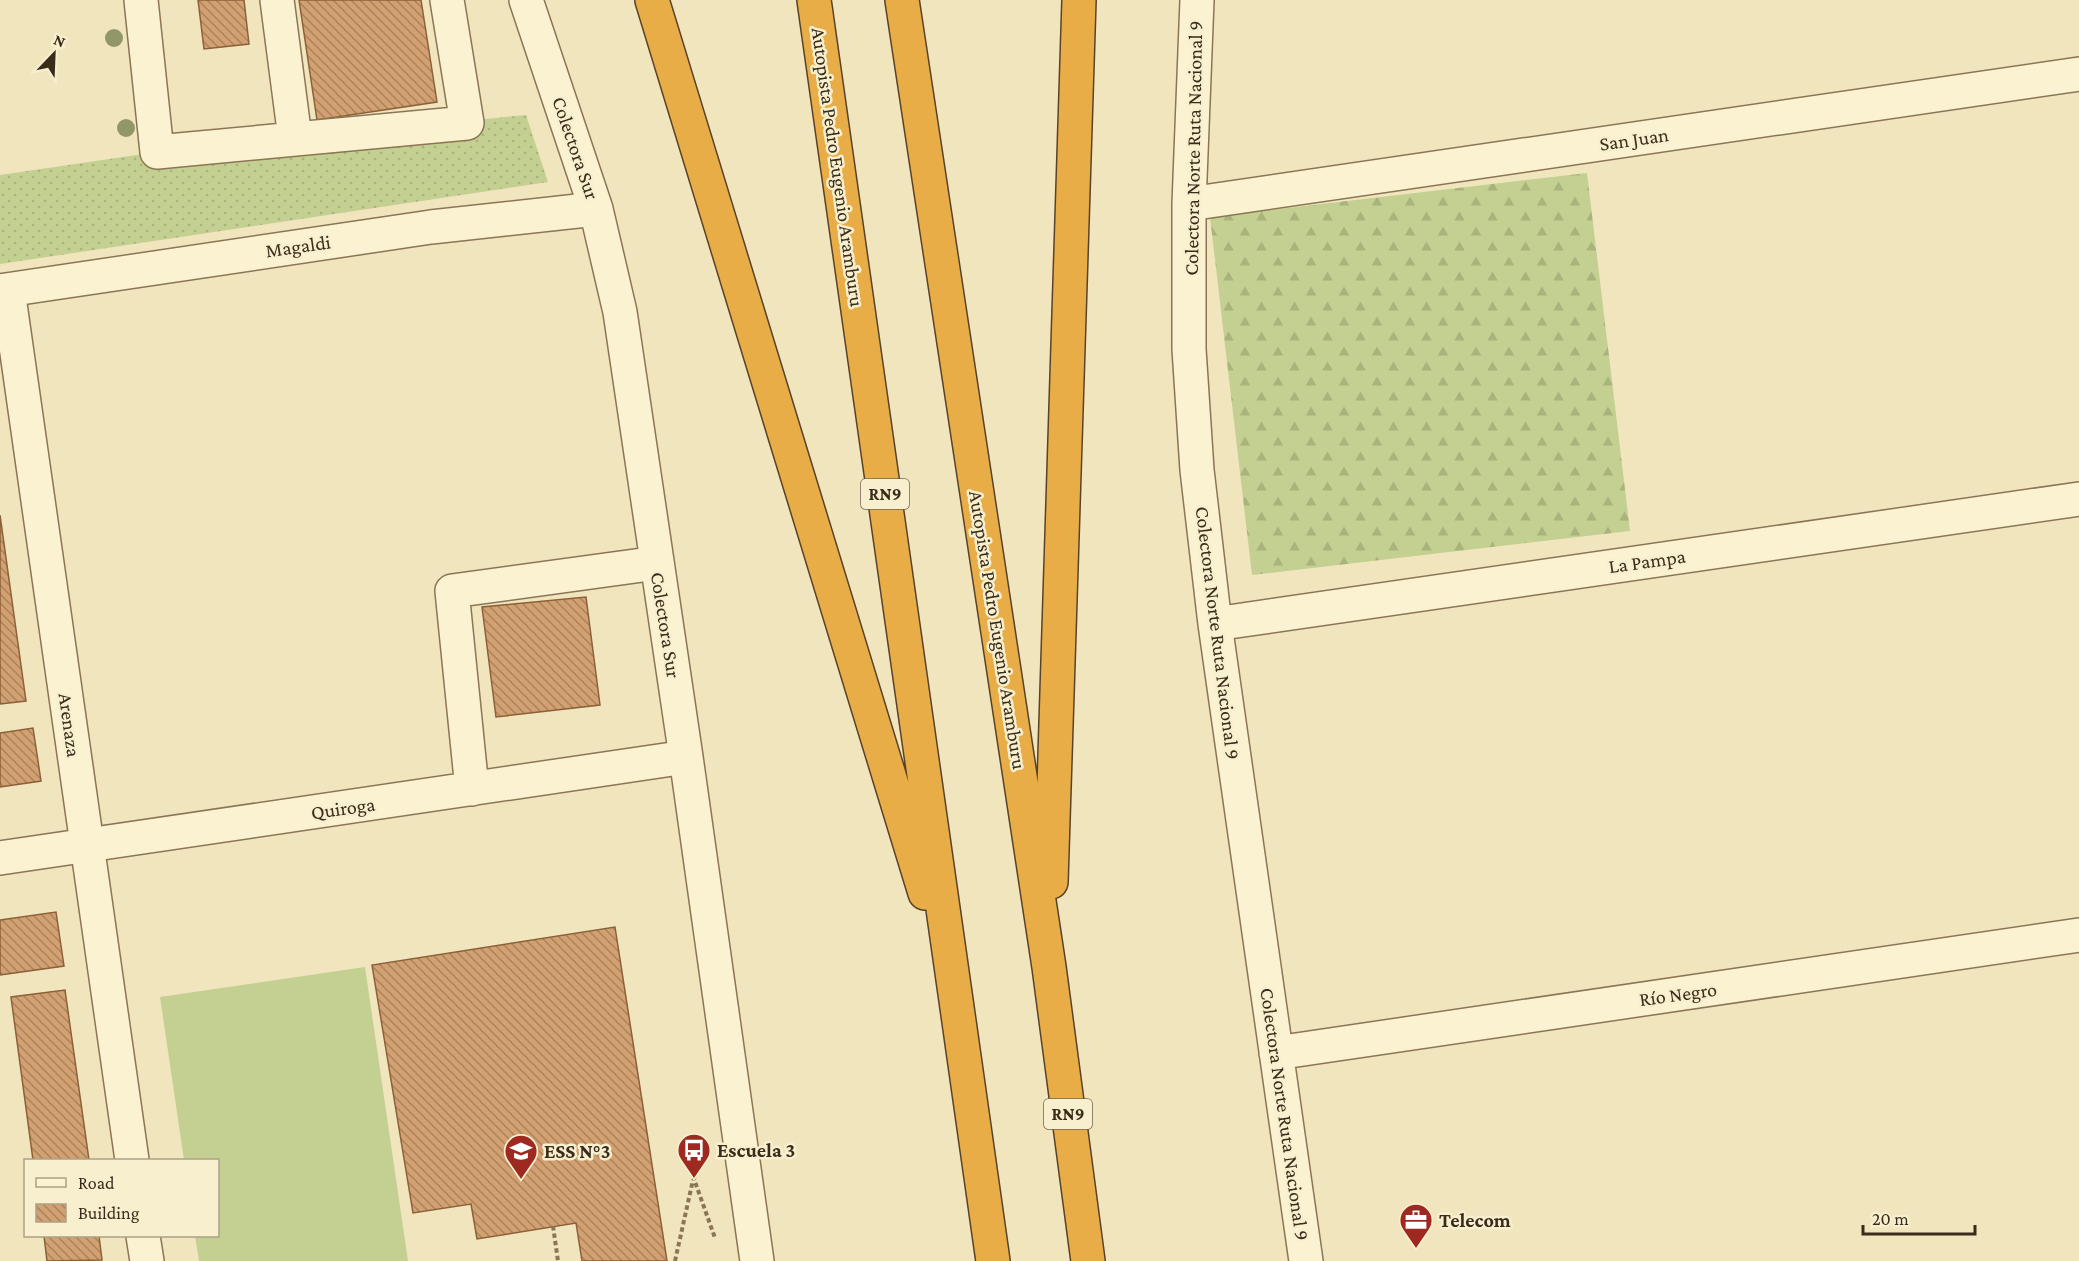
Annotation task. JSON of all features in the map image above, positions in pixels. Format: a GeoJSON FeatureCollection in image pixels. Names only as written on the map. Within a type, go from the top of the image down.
{"type":"FeatureCollection","features":[{"type":"Feature","properties":{"kind":"highway"},"geometry":{"type":"LineString","coordinates":[[652,0],[955,989]]}},
{"type":"Feature","properties":{"kind":"highway","name":"Autopista Pedro Eugenio Aramburu"},"geometry":{"type":"LineString","coordinates":[[814,0],[993,1261]]}},
{"type":"Feature","properties":{"kind":"highway","name":"Autopista Pedro Eugenio Aramburu"},"geometry":{"type":"LineString","coordinates":[[902,0],[1049,967],[1088,1261]]}},
{"type":"Feature","properties":{"kind":"highway"},"geometry":{"type":"LineString","coordinates":[[1049,967],[1079,0]]}},
{"type":"Feature","properties":{"kind":"street"},"geometry":{"type":"LineString","coordinates":[[141,0],[157,152],[467,123],[447,0]]}},
{"type":"Feature","properties":{"kind":"street"},"geometry":{"type":"LineString","coordinates":[[277,0],[295,138]]}},
{"type":"Feature","properties":{"kind":"street","name":"Colectora Sur"},"geometry":{"type":"LineString","coordinates":[[526,0],[596,209],[620,312],[757,1261]]}},
{"type":"Feature","properties":{"kind":"street","name":"Colectora Norte Ruta Nacional 9"},"geometry":{"type":"LineString","coordinates":[[1197,0],[1189,204],[1191,371],[1197,470],[1215,624],[1306,1261]]}},
{"type":"Feature","properties":{"kind":"street","name":"San Juan"},"geometry":{"type":"LineString","coordinates":[[1189,204],[2079,74]]}},
{"type":"Feature","properties":{"kind":"street","name":"Magaldi"},"geometry":{"type":"LineString","coordinates":[[4,290],[431,227],[596,209]]}},
{"type":"Feature","properties":{"kind":"street","name":"Arenaza"},"geometry":{"type":"LineString","coordinates":[[4,290],[132,1159]]}},
{"type":"Feature","properties":{"kind":"street","name":"La Pampa"},"geometry":{"type":"LineString","coordinates":[[1215,624],[2079,499]]}},
{"type":"Feature","properties":{"kind":"street"},"geometry":{"type":"LineString","coordinates":[[472,789],[452,591],[657,562]]}},
{"type":"Feature","properties":{"kind":"street","name":"Quiroga"},"geometry":{"type":"LineString","coordinates":[[0,858],[686,758]]}},
{"type":"Feature","properties":{"kind":"street","name":"Río Negro"},"geometry":{"type":"LineString","coordinates":[[1276,1053],[2079,934]]}},
{"type":"Feature","properties":{"kind":"street"},"geometry":{"type":"LineString","coordinates":[[143,1237],[147,1261]]}},
{"type":"Feature","properties":{"kind":"path"},"geometry":{"type":"LineString","coordinates":[[675,1261],[694,1179]]}},
{"type":"Feature","properties":{"kind":"path"},"geometry":{"type":"LineString","coordinates":[[553,1226],[558,1261]]}},
{"type":"Feature","properties":{"kind":"green space"},"geometry":{"type":"Polygon","coordinates":[[[526,115],[548,182],[0,264],[0,175],[157,152],[526,115]]]}},
{"type":"Feature","properties":{"kind":"green space"},"geometry":{"type":"Polygon","coordinates":[[[1587,173],[1630,531],[1252,575],[1210,217],[1587,173]]]}},
{"type":"Feature","properties":{"kind":"green space"},"geometry":{"type":"Polygon","coordinates":[[[365,967],[408,1261],[199,1261],[195,1237],[219,1237],[219,1159],[184,1159],[160,997],[365,967]]]}},
{"type":"Feature","properties":{"kind":"building"},"geometry":{"type":"Polygon","coordinates":[[[198,0],[244,0],[249,44],[204,49],[198,0]]]}},
{"type":"Feature","properties":{"kind":"building"},"geometry":{"type":"Polygon","coordinates":[[[299,0],[421,0],[437,102],[317,120],[299,0]]]}},
{"type":"Feature","properties":{"kind":"building"},"geometry":{"type":"Polygon","coordinates":[[[0,515],[26,701],[0,704],[0,515]]]}},
{"type":"Feature","properties":{"kind":"building"},"geometry":{"type":"Polygon","coordinates":[[[586,597],[600,705],[496,717],[482,607],[586,597]]]}},
{"type":"Feature","properties":{"kind":"building"},"geometry":{"type":"Polygon","coordinates":[[[33,728],[41,781],[0,787],[0,733],[33,728]]]}},
{"type":"Feature","properties":{"kind":"building"},"geometry":{"type":"Polygon","coordinates":[[[56,912],[64,966],[0,975],[0,920],[56,912]]]}},
{"type":"Feature","properties":{"kind":"building"},"geometry":{"type":"Polygon","coordinates":[[[615,927],[667,1261],[582,1261],[576,1223],[477,1239],[471,1204],[413,1213],[372,965],[615,927]]]}},
{"type":"Feature","properties":{"kind":"building"},"geometry":{"type":"Polygon","coordinates":[[[65,990],[89,1159],[33,1159],[11,997],[65,990]]]}},
{"type":"Feature","properties":{"kind":"building"},"geometry":{"type":"Polygon","coordinates":[[[44,1237],[99,1237],[102,1260],[47,1261],[44,1237]]]}},
{"type":"Feature","properties":{"kind":"place","name":"Escuela 3"},"geometry":{"type":"Point","coordinates":[694,1179]}},
{"type":"Feature","properties":{"kind":"place","name":"ESS N°3"},"geometry":{"type":"Point","coordinates":[521,1180]}},
{"type":"Feature","properties":{"kind":"place","name":"Telecom"},"geometry":{"type":"Point","coordinates":[1416,1249]}}]}
